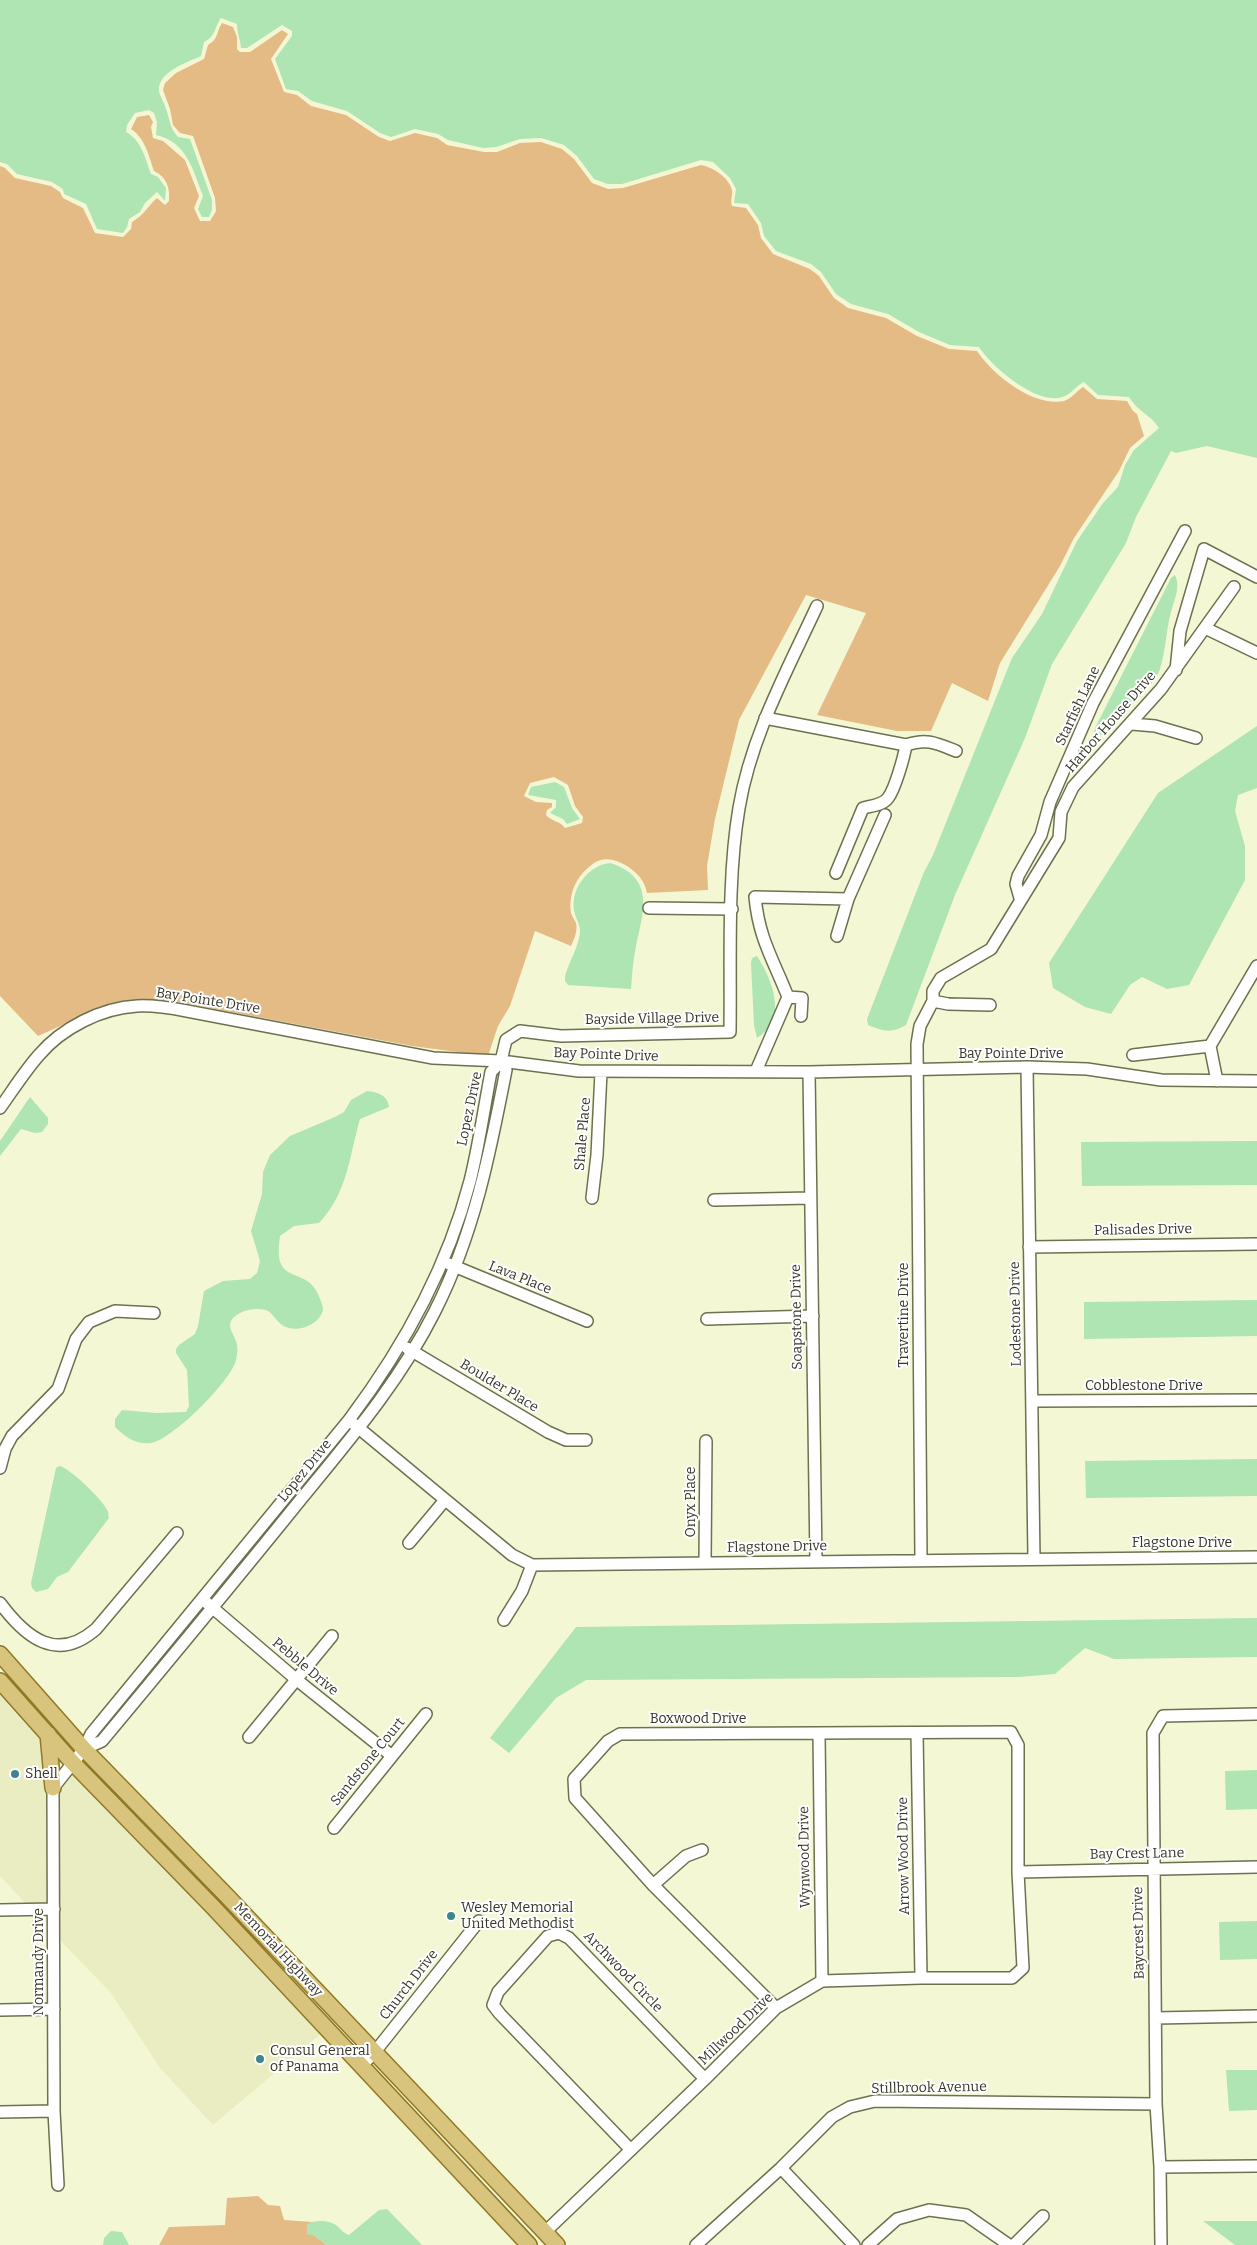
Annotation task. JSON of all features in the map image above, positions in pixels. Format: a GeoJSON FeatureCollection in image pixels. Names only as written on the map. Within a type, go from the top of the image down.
{"type":"FeatureCollection","features":[{"type":"Feature","properties":{"kind":"main road","name":"Memorial Highway"},"geometry":{"type":"LineString","coordinates":[[0,1654],[84,1749],[226,1895],[557,2245]]}},
{"type":"Feature","properties":{"kind":"main road","name":"Memorial Highway"},"geometry":{"type":"LineString","coordinates":[[0,1682],[73,1763],[213,1907],[527,2243]]}},
{"type":"Feature","properties":{"kind":"main road"},"geometry":{"type":"LineString","coordinates":[[48,1734],[52,1788]]}},
{"type":"Feature","properties":{"kind":"main road"},"geometry":{"type":"LineString","coordinates":[[527,2243],[544,2233]]}},
{"type":"Feature","properties":{"kind":"street","name":"Starfish Lane"},"geometry":{"type":"LineString","coordinates":[[1020,898],[1016,884],[1018,876],[1041,835],[1050,802],[1094,703],[1185,531]]}},
{"type":"Feature","properties":{"kind":"street","name":"Harbor House Drive"},"geometry":{"type":"LineString","coordinates":[[1176,670],[1180,631],[1204,550],[1257,577]]}},
{"type":"Feature","properties":{"kind":"street","name":"Harbor House Drive"},"geometry":{"type":"LineString","coordinates":[[918,1069],[917,1044],[920,1026],[933,1001],[934,991],[941,978],[991,949],[1020,898],[1059,838],[1061,812],[1073,787],[1102,753],[1132,724],[1176,670],[1234,587]]}},
{"type":"Feature","properties":{"kind":"street","name":"Bayside Village Drive"},"geometry":{"type":"LineString","coordinates":[[501,1061],[506,1040],[520,1031],[561,1036],[730,1032],[732,909],[739,807],[760,729],[817,606]]}},
{"type":"Feature","properties":{"kind":"street"},"geometry":{"type":"LineString","coordinates":[[1205,628],[1257,653]]}},
{"type":"Feature","properties":{"kind":"street"},"geometry":{"type":"LineString","coordinates":[[765,718],[906,745],[919,741],[933,742],[956,751]]}},
{"type":"Feature","properties":{"kind":"street"},"geometry":{"type":"LineString","coordinates":[[1132,724],[1155,726],[1196,738]]}},
{"type":"Feature","properties":{"kind":"street"},"geometry":{"type":"LineString","coordinates":[[836,873],[863,808],[881,803],[888,798],[903,760],[906,745]]}},
{"type":"Feature","properties":{"kind":"street"},"geometry":{"type":"LineString","coordinates":[[837,936],[848,899],[885,815]]}},
{"type":"Feature","properties":{"kind":"street"},"geometry":{"type":"LineString","coordinates":[[756,1071],[788,996],[766,949],[757,919],[755,897],[848,899]]}},
{"type":"Feature","properties":{"kind":"street"},"geometry":{"type":"LineString","coordinates":[[649,908],[732,909]]}},
{"type":"Feature","properties":{"kind":"street"},"geometry":{"type":"LineString","coordinates":[[1216,1081],[1210,1046],[1257,966]]}},
{"type":"Feature","properties":{"kind":"street"},"geometry":{"type":"LineString","coordinates":[[788,996],[802,998],[802,1016]]}},
{"type":"Feature","properties":{"kind":"street"},"geometry":{"type":"LineString","coordinates":[[933,1001],[948,1004],[990,1004]]}},
{"type":"Feature","properties":{"kind":"street","name":"Bay Pointe Drive"},"geometry":{"type":"LineString","coordinates":[[0,1108],[40,1054],[60,1036],[100,1015],[137,1006],[163,1007],[187,1011],[433,1058],[501,1061],[562,1070],[601,1072],[809,1072],[1027,1067],[1087,1069],[1161,1080],[1257,1081]]}},
{"type":"Feature","properties":{"kind":"street"},"geometry":{"type":"LineString","coordinates":[[1133,1055],[1210,1046]]}},
{"type":"Feature","properties":{"kind":"street","name":"Lopez Drive"},"geometry":{"type":"LineString","coordinates":[[501,1061],[506,1070],[487,1166],[472,1220],[455,1267],[413,1352],[389,1389],[359,1429],[102,1741],[84,1749],[91,1734],[349,1420],[382,1376],[401,1345],[442,1262],[469,1181],[491,1072],[501,1061]]}},
{"type":"Feature","properties":{"kind":"street","name":"Lodestone Drive"},"geometry":{"type":"LineString","coordinates":[[1027,1067],[1034,1559]]}},
{"type":"Feature","properties":{"kind":"street","name":"Travertine Drive"},"geometry":{"type":"LineString","coordinates":[[918,1069],[921,1560]]}},
{"type":"Feature","properties":{"kind":"street","name":"Shale Place"},"geometry":{"type":"LineString","coordinates":[[592,1198],[597,1155],[601,1072]]}},
{"type":"Feature","properties":{"kind":"street","name":"Soapstone Drive"},"geometry":{"type":"LineString","coordinates":[[809,1072],[816,1562]]}},
{"type":"Feature","properties":{"kind":"street"},"geometry":{"type":"LineString","coordinates":[[714,1200],[810,1198]]}},
{"type":"Feature","properties":{"kind":"street","name":"Palisades Drive"},"geometry":{"type":"LineString","coordinates":[[1029,1247],[1257,1244]]}},
{"type":"Feature","properties":{"kind":"street","name":"Lava Place"},"geometry":{"type":"LineString","coordinates":[[442,1262],[587,1321]]}},
{"type":"Feature","properties":{"kind":"street"},"geometry":{"type":"LineString","coordinates":[[0,1468],[5,1449],[12,1436],[58,1389],[76,1339],[88,1322],[115,1311],[154,1313]]}},
{"type":"Feature","properties":{"kind":"street"},"geometry":{"type":"LineString","coordinates":[[707,1319],[813,1316]]}},
{"type":"Feature","properties":{"kind":"street","name":"Boulder Place"},"geometry":{"type":"LineString","coordinates":[[401,1345],[548,1432],[566,1440],[586,1440]]}},
{"type":"Feature","properties":{"kind":"street","name":"Cobblestone Drive"},"geometry":{"type":"LineString","coordinates":[[1032,1401],[1257,1400]]}},
{"type":"Feature","properties":{"kind":"street","name":"Flagstone Drive"},"geometry":{"type":"LineString","coordinates":[[349,1420],[516,1558],[532,1565],[1257,1557]]}},
{"type":"Feature","properties":{"kind":"street","name":"Onyx Place"},"geometry":{"type":"LineString","coordinates":[[706,1441],[706,1563]]}},
{"type":"Feature","properties":{"kind":"street"},"geometry":{"type":"LineString","coordinates":[[409,1542],[445,1500]]}},
{"type":"Feature","properties":{"kind":"street"},"geometry":{"type":"LineString","coordinates":[[0,1603],[4,1616],[38,1641],[55,1645],[69,1645],[84,1640],[96,1629],[177,1533]]}},
{"type":"Feature","properties":{"kind":"street"},"geometry":{"type":"LineString","coordinates":[[504,1620],[522,1591],[532,1565]]}},
{"type":"Feature","properties":{"kind":"street","name":"Pebble Drive"},"geometry":{"type":"LineString","coordinates":[[201,1599],[297,1680],[392,1756]]}},
{"type":"Feature","properties":{"kind":"street"},"geometry":{"type":"LineString","coordinates":[[249,1737],[332,1636]]}},
{"type":"Feature","properties":{"kind":"street","name":"Sandstone Court"},"geometry":{"type":"LineString","coordinates":[[334,1828],[426,1714]]}},
{"type":"Feature","properties":{"kind":"street","name":"Baycrest Drive"},"geometry":{"type":"LineString","coordinates":[[1161,2245],[1160,2167],[1156,2104],[1153,1733],[1163,1716],[1257,1714]]}},
{"type":"Feature","properties":{"kind":"street","name":"Boxwood Drive"},"geometry":{"type":"LineString","coordinates":[[776,2008],[654,1885],[575,1798],[574,1779],[608,1741],[620,1734],[1011,1732],[1018,1745],[1018,1872]]}},
{"type":"Feature","properties":{"kind":"street","name":"Arrow Wood Drive"},"geometry":{"type":"LineString","coordinates":[[917,1733],[920,1978]]}},
{"type":"Feature","properties":{"kind":"street","name":"Wynwood Drive"},"geometry":{"type":"LineString","coordinates":[[819,1734],[822,1981]]}},
{"type":"Feature","properties":{"kind":"street"},"geometry":{"type":"LineString","coordinates":[[52,1788],[84,1749]]}},
{"type":"Feature","properties":{"kind":"street","name":"Normandy Drive"},"geometry":{"type":"LineString","coordinates":[[52,1788],[54,2111],[58,2185]]}},
{"type":"Feature","properties":{"kind":"street"},"geometry":{"type":"LineString","coordinates":[[654,1885],[686,1856],[702,1850]]}},
{"type":"Feature","properties":{"kind":"street","name":"Bay Crest Lane"},"geometry":{"type":"LineString","coordinates":[[1018,1872],[1257,1866]]}},
{"type":"Feature","properties":{"kind":"street","name":"Millwood Drive"},"geometry":{"type":"LineString","coordinates":[[544,2233],[705,2079],[776,2008],[822,1981],[1012,1978],[1023,1968],[1018,1872]]}},
{"type":"Feature","properties":{"kind":"street"},"geometry":{"type":"LineString","coordinates":[[0,1910],[54,1909]]}},
{"type":"Feature","properties":{"kind":"street","name":"Church Drive"},"geometry":{"type":"LineString","coordinates":[[361,2066],[374,2053],[479,1921]]}},
{"type":"Feature","properties":{"kind":"street","name":"Archwood Circle"},"geometry":{"type":"LineString","coordinates":[[631,2150],[493,2004],[498,1992],[548,1936],[559,1932],[569,1938],[705,2079]]}},
{"type":"Feature","properties":{"kind":"street"},"geometry":{"type":"LineString","coordinates":[[0,2010],[54,2009]]}},
{"type":"Feature","properties":{"kind":"street"},"geometry":{"type":"LineString","coordinates":[[1156,2018],[1257,2016]]}},
{"type":"Feature","properties":{"kind":"street","name":"Stillbrook Avenue"},"geometry":{"type":"LineString","coordinates":[[704,2242],[832,2118],[850,2107],[875,2101],[1156,2104]]}},
{"type":"Feature","properties":{"kind":"street"},"geometry":{"type":"LineString","coordinates":[[0,2112],[54,2111]]}},
{"type":"Feature","properties":{"kind":"street"},"geometry":{"type":"LineString","coordinates":[[1160,2167],[1257,2166]]}},
{"type":"Feature","properties":{"kind":"street"},"geometry":{"type":"LineString","coordinates":[[781,2168],[854,2245]]}},
{"type":"Feature","properties":{"kind":"street"},"geometry":{"type":"LineString","coordinates":[[868,2245],[897,2219],[929,2210],[966,2215],[1009,2245]]}},
{"type":"Feature","properties":{"kind":"street"},"geometry":{"type":"LineString","coordinates":[[1014,2245],[1043,2216]]}},
{"type":"Feature","properties":{"kind":"shaded area"},"geometry":{"type":"Polygon","coordinates":[[[0,0],[1257,0],[1257,458],[1207,446],[1176,453],[1171,451],[1136,517],[1126,543],[1052,664],[1025,738],[955,895],[906,1025],[892,1031],[882,1030],[868,1025],[867,1019],[924,872],[933,855],[1012,658],[1042,614],[1077,541],[1103,503],[1118,487],[1125,465],[1134,450],[1159,428],[1152,419],[1136,406],[1129,397],[1098,395],[1084,382],[1065,396],[1054,398],[1042,396],[1017,384],[994,365],[979,347],[950,345],[919,332],[888,314],[851,304],[836,294],[821,272],[811,264],[776,251],[764,236],[761,223],[748,204],[734,203],[736,189],[730,178],[713,162],[701,160],[622,184],[608,184],[594,179],[577,156],[564,145],[541,138],[520,139],[496,147],[483,148],[448,140],[438,134],[415,129],[391,137],[380,133],[347,111],[312,101],[298,91],[286,89],[275,59],[292,36],[292,31],[282,25],[247,48],[241,48],[237,24],[221,18],[213,34],[204,42],[201,56],[168,73],[160,84],[159,91],[173,130],[178,137],[190,139],[212,200],[212,210],[209,217],[202,217],[198,209],[203,196],[187,158],[175,144],[156,135],[157,122],[154,113],[149,110],[135,113],[127,125],[126,132],[139,145],[151,174],[158,177],[166,188],[165,201],[157,192],[145,203],[140,212],[129,219],[123,233],[97,229],[86,204],[64,194],[63,189],[52,182],[17,174],[7,164],[0,162],[0,0]]]}},
{"type":"Feature","properties":{"kind":"shaded area"},"geometry":{"type":"Polygon","coordinates":[[[222,23],[233,27],[237,37],[237,49],[240,52],[250,52],[282,30],[288,34],[271,59],[284,92],[297,95],[311,106],[346,115],[379,137],[390,141],[415,133],[437,138],[447,145],[484,152],[497,152],[520,143],[541,142],[562,149],[574,159],[592,183],[608,189],[623,188],[701,165],[710,168],[720,173],[730,185],[732,190],[732,206],[746,208],[758,225],[761,238],[773,254],[810,269],[819,276],[834,298],[848,308],[886,318],[917,336],[949,349],[977,351],[1003,379],[1027,394],[1040,399],[1052,402],[1064,401],[1072,397],[1083,387],[1097,399],[1127,401],[1137,414],[1144,436],[1130,448],[1119,471],[1074,538],[1060,566],[1000,663],[988,701],[952,683],[931,731],[897,731],[817,715],[866,613],[806,595],[739,720],[715,819],[707,866],[708,890],[647,893],[641,879],[626,865],[617,861],[603,859],[588,867],[575,884],[571,898],[571,913],[576,923],[576,929],[571,946],[535,931],[510,1006],[498,1026],[488,1056],[412,1046],[178,1002],[96,1010],[38,1036],[0,996],[0,166],[5,168],[15,178],[51,186],[60,192],[63,198],[83,208],[95,233],[123,237],[131,229],[132,222],[143,214],[157,198],[165,205],[169,201],[167,183],[162,176],[154,171],[143,142],[131,129],[137,117],[149,115],[153,122],[151,127],[153,138],[163,141],[185,160],[199,196],[194,208],[200,221],[210,221],[216,211],[215,198],[193,136],[180,133],[173,125],[170,109],[163,90],[165,83],[176,73],[204,59],[208,45],[216,38],[222,23]],[[554,777],[530,783],[524,796],[536,802],[552,803],[552,807],[547,810],[546,815],[565,828],[582,823],[583,817],[575,806],[568,785],[554,777]]]}},
{"type":"Feature","properties":{"kind":"shaded area"},"geometry":{"type":"Polygon","coordinates":[[[1175,575],[1177,580],[1176,594],[1169,619],[1160,669],[1150,686],[1092,743],[1095,728],[1171,578],[1175,575]]]}},
{"type":"Feature","properties":{"kind":"shaded area"},"geometry":{"type":"Polygon","coordinates":[[[1257,726],[1257,788],[1238,795],[1235,811],[1245,846],[1245,880],[1189,985],[1167,989],[1142,977],[1130,985],[1111,1014],[1085,1007],[1053,988],[1049,963],[1158,793],[1257,726]]]}},
{"type":"Feature","properties":{"kind":"shaded area"},"geometry":{"type":"Polygon","coordinates":[[[555,782],[564,787],[572,808],[580,819],[567,824],[563,819],[550,813],[556,807],[556,800],[528,795],[531,787],[555,782]]]}},
{"type":"Feature","properties":{"kind":"shaded area"},"geometry":{"type":"Polygon","coordinates":[[[610,863],[624,869],[634,877],[640,886],[643,897],[642,920],[634,957],[631,989],[568,985],[565,981],[565,976],[578,943],[580,932],[574,905],[577,888],[587,874],[602,865],[610,863]]]}},
{"type":"Feature","properties":{"kind":"shaded area"},"geometry":{"type":"Polygon","coordinates":[[[757,956],[772,987],[775,1010],[773,1021],[767,1030],[757,1038],[754,1025],[751,963],[752,958],[757,956]]]}},
{"type":"Feature","properties":{"kind":"shaded area"},"geometry":{"type":"Polygon","coordinates":[[[367,1091],[378,1093],[384,1097],[389,1107],[360,1119],[342,1186],[329,1211],[319,1223],[294,1226],[280,1236],[280,1263],[290,1273],[312,1284],[322,1305],[321,1316],[306,1327],[293,1329],[282,1325],[266,1310],[253,1309],[240,1313],[234,1317],[230,1324],[237,1347],[236,1360],[224,1381],[213,1394],[186,1421],[161,1439],[151,1443],[140,1443],[127,1437],[115,1427],[115,1419],[122,1410],[156,1413],[186,1412],[189,1406],[187,1370],[176,1353],[176,1349],[195,1334],[204,1291],[223,1281],[250,1279],[257,1273],[260,1261],[251,1231],[262,1194],[263,1172],[270,1155],[290,1136],[344,1112],[351,1100],[367,1091]]]}},
{"type":"Feature","properties":{"kind":"shaded area"},"geometry":{"type":"Polygon","coordinates":[[[30,1097],[48,1118],[48,1124],[42,1132],[35,1133],[21,1129],[0,1156],[0,1141],[30,1097]]]}},
{"type":"Feature","properties":{"kind":"shaded area"},"geometry":{"type":"Polygon","coordinates":[[[1257,1141],[1257,1185],[1082,1186],[1081,1142],[1257,1141]]]}},
{"type":"Feature","properties":{"kind":"shaded area"},"geometry":{"type":"Polygon","coordinates":[[[1257,1300],[1257,1336],[1084,1339],[1084,1302],[1257,1300]]]}},
{"type":"Feature","properties":{"kind":"shaded area"},"geometry":{"type":"Polygon","coordinates":[[[1257,1459],[1257,1496],[1086,1498],[1085,1461],[1257,1459]]]}},
{"type":"Feature","properties":{"kind":"shaded area"},"geometry":{"type":"Polygon","coordinates":[[[59,1466],[78,1478],[93,1492],[104,1505],[109,1518],[68,1572],[57,1577],[48,1589],[36,1592],[32,1588],[31,1583],[56,1468],[59,1466]]]}},
{"type":"Feature","properties":{"kind":"shaded area"},"geometry":{"type":"Polygon","coordinates":[[[1257,1618],[1257,1657],[1114,1659],[1085,1648],[1055,1674],[1019,1677],[586,1680],[556,1698],[509,1753],[490,1738],[576,1627],[1257,1618]]]}},
{"type":"Feature","properties":{"kind":"shaded area"},"geometry":{"type":"Polygon","coordinates":[[[0,1689],[43,1737],[47,1790],[49,1904],[26,1904],[0,1876],[0,1689]]]}},
{"type":"Feature","properties":{"kind":"shaded area"},"geometry":{"type":"Polygon","coordinates":[[[84,1757],[290,1970],[288,1973],[335,2022],[331,2026],[79,1763],[84,1757]]]}},
{"type":"Feature","properties":{"kind":"shaded area"},"geometry":{"type":"Polygon","coordinates":[[[73,1770],[323,2032],[213,2125],[160,2068],[111,1993],[58,1938],[58,1789],[73,1770]]]}},
{"type":"Feature","properties":{"kind":"shaded area"},"geometry":{"type":"Polygon","coordinates":[[[1257,1770],[1257,1809],[1226,1810],[1225,1771],[1257,1770]]]}},
{"type":"Feature","properties":{"kind":"shaded area"},"geometry":{"type":"Polygon","coordinates":[[[1257,1921],[1257,1959],[1220,1960],[1219,1922],[1257,1921]]]}},
{"type":"Feature","properties":{"kind":"shaded area"},"geometry":{"type":"Polygon","coordinates":[[[1226,2070],[1257,2070],[1257,2110],[1229,2111],[1226,2070]]]}},
{"type":"Feature","properties":{"kind":"shaded area"},"geometry":{"type":"Polygon","coordinates":[[[258,2196],[268,2205],[280,2206],[284,2220],[312,2222],[307,2225],[315,2236],[327,2245],[159,2245],[169,2227],[225,2225],[227,2198],[258,2196]]]}},
{"type":"Feature","properties":{"kind":"shaded area"},"geometry":{"type":"Polygon","coordinates":[[[387,2209],[422,2245],[327,2245],[315,2236],[307,2234],[307,2224],[322,2221],[333,2223],[349,2235],[379,2210],[387,2209]]]}},
{"type":"Feature","properties":{"kind":"shaded area"},"geometry":{"type":"Polygon","coordinates":[[[1203,2221],[1257,2221],[1257,2245],[1235,2245],[1203,2221]]]}},
{"type":"Feature","properties":{"kind":"shaded area"},"geometry":{"type":"Polygon","coordinates":[[[111,2231],[122,2232],[129,2245],[103,2245],[104,2238],[111,2231]]]}},
{"type":"Feature","properties":{"kind":"place","name":"Shell"},"geometry":{"type":"Point","coordinates":[15,1774]}},
{"type":"Feature","properties":{"kind":"place","name":"Wesley Memorial United Methodist"},"geometry":{"type":"Point","coordinates":[451,1916]}},
{"type":"Feature","properties":{"kind":"place","name":"Consul General of Panama"},"geometry":{"type":"Point","coordinates":[260,2059]}}]}
